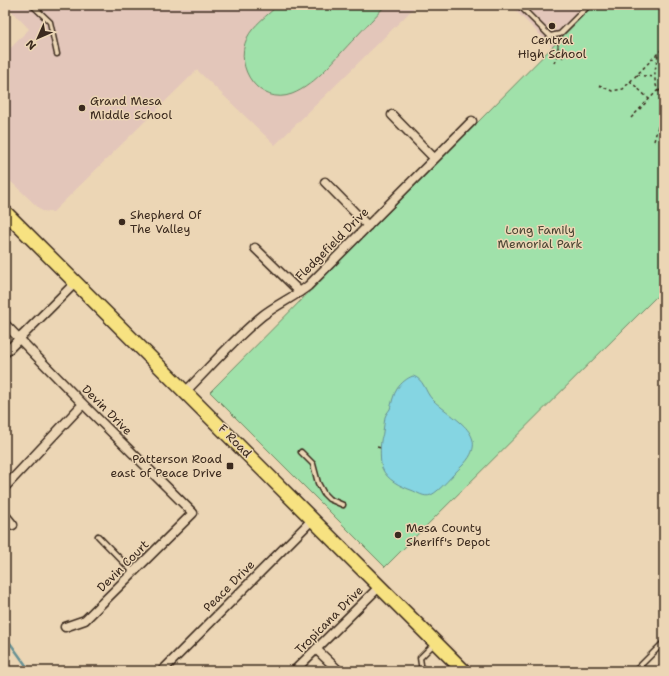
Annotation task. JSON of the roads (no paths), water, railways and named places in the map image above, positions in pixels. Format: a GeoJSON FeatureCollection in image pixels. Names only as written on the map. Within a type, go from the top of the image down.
{"type":"FeatureCollection","features":[{"type":"Feature","properties":{"kind":"main road","name":"F Road"},"geometry":{"type":"LineString","coordinates":[[5,212],[464,671]]}},
{"type":"Feature","properties":{"kind":"street"},"geometry":{"type":"LineString","coordinates":[[392,115],[434,158]]}},
{"type":"Feature","properties":{"kind":"street","name":"Fledgefield Drive"},"geometry":{"type":"LineString","coordinates":[[185,392],[251,325],[300,292],[472,121]]}},
{"type":"Feature","properties":{"kind":"street"},"geometry":{"type":"LineString","coordinates":[[325,182],[368,226]]}},
{"type":"Feature","properties":{"kind":"street"},"geometry":{"type":"LineString","coordinates":[[255,248],[300,292]]}},
{"type":"Feature","properties":{"kind":"street"},"geometry":{"type":"LineString","coordinates":[[5,353],[76,282]]}},
{"type":"Feature","properties":{"kind":"street","name":"Devin Drive"},"geometry":{"type":"LineString","coordinates":[[5,324],[83,404],[193,512]]}},
{"type":"Feature","properties":{"kind":"street"},"geometry":{"type":"LineString","coordinates":[[5,487],[83,404]]}},
{"type":"Feature","properties":{"kind":"street","name":"Devin Court"},"geometry":{"type":"LineString","coordinates":[[64,627],[85,620],[193,512]]}},
{"type":"Feature","properties":{"kind":"street"},"geometry":{"type":"LineString","coordinates":[[5,515],[13,525]]}},
{"type":"Feature","properties":{"kind":"street","name":"Peace Drive"},"geometry":{"type":"LineString","coordinates":[[162,671],[313,519]]}},
{"type":"Feature","properties":{"kind":"street","name":"Tropicana Drive"},"geometry":{"type":"LineString","coordinates":[[294,671],[380,586]]}},
{"type":"Feature","properties":{"kind":"street"},"geometry":{"type":"LineString","coordinates":[[316,649],[339,671]]}},
{"type":"Feature","properties":{"kind":"lane"},"geometry":{"type":"LineString","coordinates":[[32,5],[50,22],[58,54]]}},
{"type":"Feature","properties":{"kind":"lane"},"geometry":{"type":"LineString","coordinates":[[519,5],[550,36],[560,34],[589,5]]}},
{"type":"Feature","properties":{"kind":"lane"},"geometry":{"type":"LineString","coordinates":[[301,452],[313,464],[318,483],[324,494],[329,499],[343,505]]}},
{"type":"Feature","properties":{"kind":"lane"},"geometry":{"type":"LineString","coordinates":[[98,536],[133,572]]}},
{"type":"Feature","properties":{"kind":"lane"},"geometry":{"type":"LineString","coordinates":[[635,671],[664,642]]}},
{"type":"Feature","properties":{"kind":"lane"},"geometry":{"type":"LineString","coordinates":[[422,671],[420,658],[436,643]]}},
{"type":"Feature","properties":{"kind":"water"},"geometry":{"type":"Polygon","coordinates":[[[413,376],[420,380],[432,399],[466,428],[471,436],[473,445],[471,455],[462,466],[439,489],[428,496],[394,482],[384,472],[380,455],[381,439],[386,414],[390,409],[397,389],[404,381],[413,376]]]}},
{"type":"Feature","properties":{"kind":"waterway"},"geometry":{"type":"LineString","coordinates":[[5,636],[30,671]]}},
{"type":"Feature","properties":{"kind":"place","name":"Central High School"},"geometry":{"type":"Point","coordinates":[552,26]}},
{"type":"Feature","properties":{"kind":"place","name":"Grand Mesa Middle School"},"geometry":{"type":"Point","coordinates":[82,108]}},
{"type":"Feature","properties":{"kind":"place","name":"Shepherd Of The Valley"},"geometry":{"type":"Point","coordinates":[122,222]}},
{"type":"Feature","properties":{"kind":"place","name":"Patterson Road east of Peace Drive"},"geometry":{"type":"Point","coordinates":[230,466]}},
{"type":"Feature","properties":{"kind":"place","name":"Mesa County Sheriff's Depot"},"geometry":{"type":"Point","coordinates":[398,535]}},
{"type":"Feature","properties":{"kind":"park label","name":"Long Family Memorial Park"},"geometry":{"type":"Point","coordinates":[540,237]}}]}
